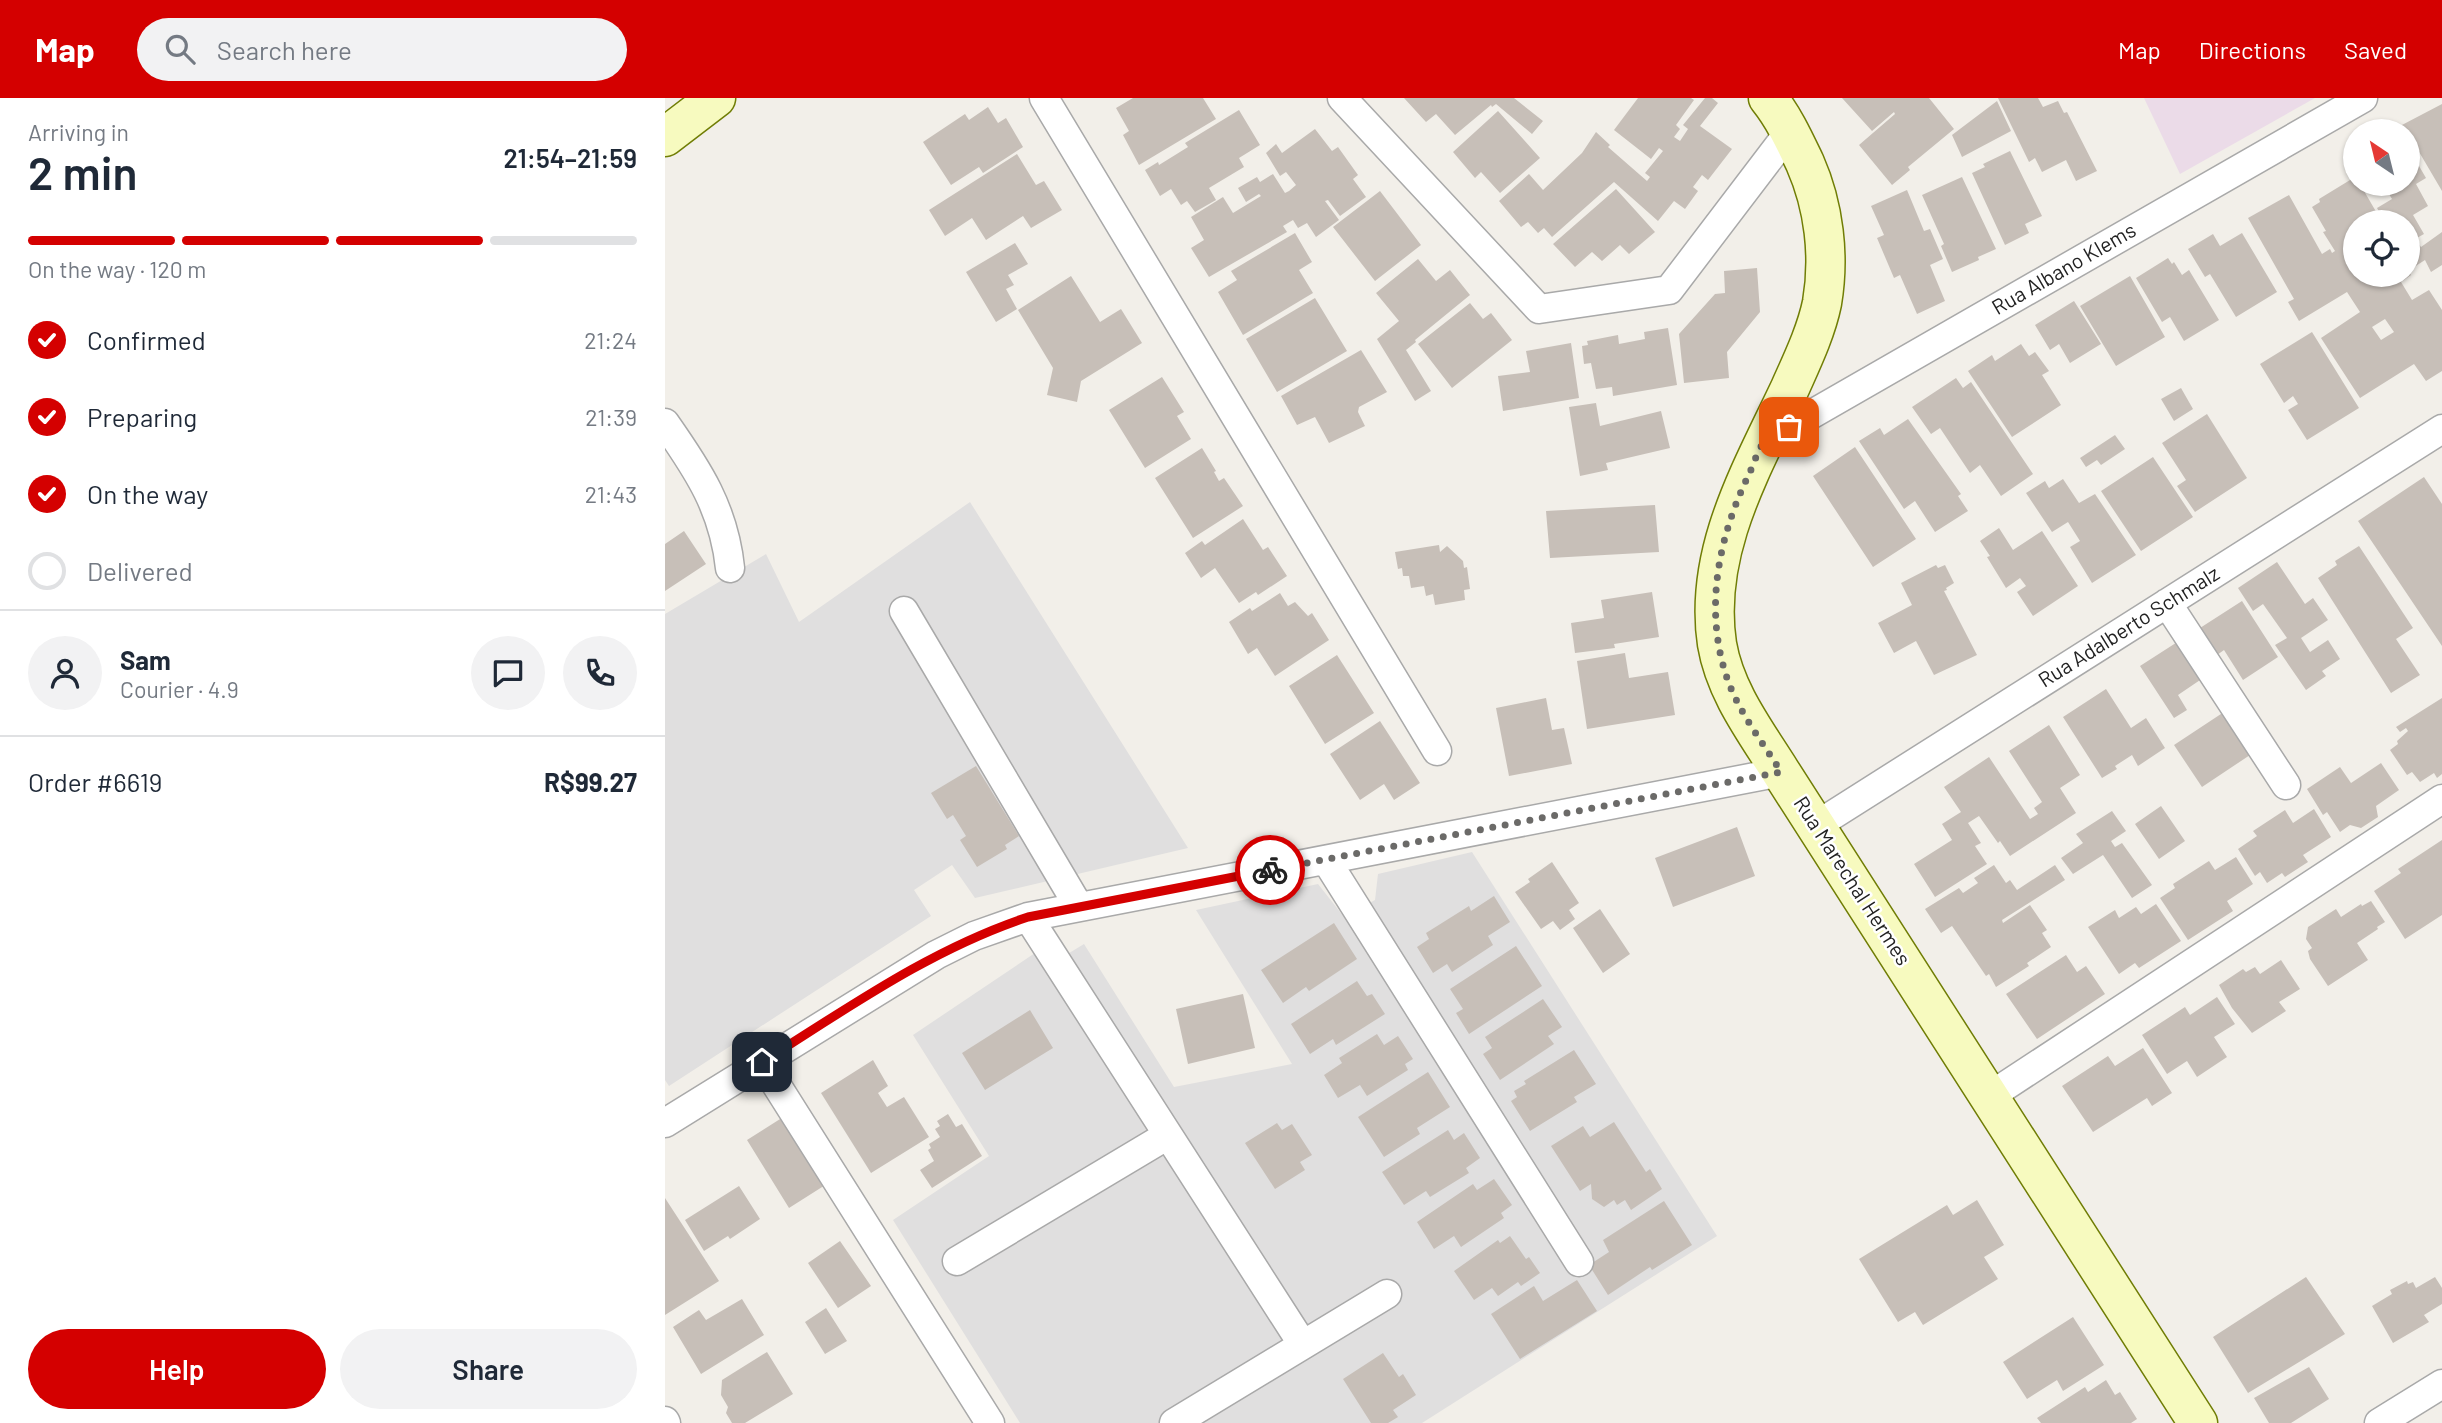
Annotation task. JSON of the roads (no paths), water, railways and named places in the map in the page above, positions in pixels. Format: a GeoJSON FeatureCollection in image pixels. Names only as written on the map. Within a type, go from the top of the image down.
{"type":"FeatureCollection","features":[{"type":"Feature","properties":{"kind":"street"},"geometry":{"type":"LineString","coordinates":[[665,137],[716,98]]}},
{"type":"Feature","properties":{"kind":"street"},"geometry":{"type":"LineString","coordinates":[[1044,98],[1437,751]]}},
{"type":"Feature","properties":{"kind":"street"},"geometry":{"type":"LineString","coordinates":[[1342,98],[1539,309],[1669,290],[1790,131]]}},
{"type":"Feature","properties":{"kind":"street","name":"Rua Marechal Hermes"},"geometry":{"type":"LineString","coordinates":[[1768,98],[1790,131],[1814,184],[1823,221],[1826,266],[1821,304],[1804,356],[1740,493],[1726,533],[1717,570],[1715,613],[1718,646],[1726,677],[1740,707],[1781,772],[2198,1423]]}},
{"type":"Feature","properties":{"kind":"street","name":"Rua Albano Klems"},"geometry":{"type":"LineString","coordinates":[[1765,441],[2363,98]]}},
{"type":"Feature","properties":{"kind":"street"},"geometry":{"type":"LineString","coordinates":[[665,423],[714,503],[722,521],[730,568]]}},
{"type":"Feature","properties":{"kind":"street","name":"Rua Adalberto Schmalz"},"geometry":{"type":"LineString","coordinates":[[1817,825],[2442,429]]}},
{"type":"Feature","properties":{"kind":"street"},"geometry":{"type":"LineString","coordinates":[[2167,603],[2286,785]]}},
{"type":"Feature","properties":{"kind":"street"},"geometry":{"type":"LineString","coordinates":[[904,611],[1080,907]]}},
{"type":"Feature","properties":{"kind":"street"},"geometry":{"type":"LineString","coordinates":[[665,1123],[936,955],[974,936],[1028,917],[1781,772]]}},
{"type":"Feature","properties":{"kind":"street"},"geometry":{"type":"LineString","coordinates":[[1990,1096],[2442,799]]}},
{"type":"Feature","properties":{"kind":"street"},"geometry":{"type":"LineString","coordinates":[[1326,860],[1579,1262]]}},
{"type":"Feature","properties":{"kind":"street"},"geometry":{"type":"LineString","coordinates":[[1028,917],[1303,1345]]}},
{"type":"Feature","properties":{"kind":"street"},"geometry":{"type":"LineString","coordinates":[[762,1062],[990,1423]]}},
{"type":"Feature","properties":{"kind":"street"},"geometry":{"type":"LineString","coordinates":[[957,1261],[1168,1135]]}},
{"type":"Feature","properties":{"kind":"street"},"geometry":{"type":"LineString","coordinates":[[1174,1423],[1387,1294]]}},
{"type":"Feature","properties":{"kind":"street"},"geometry":{"type":"LineString","coordinates":[[2379,1423],[2442,1384]]}}]}
